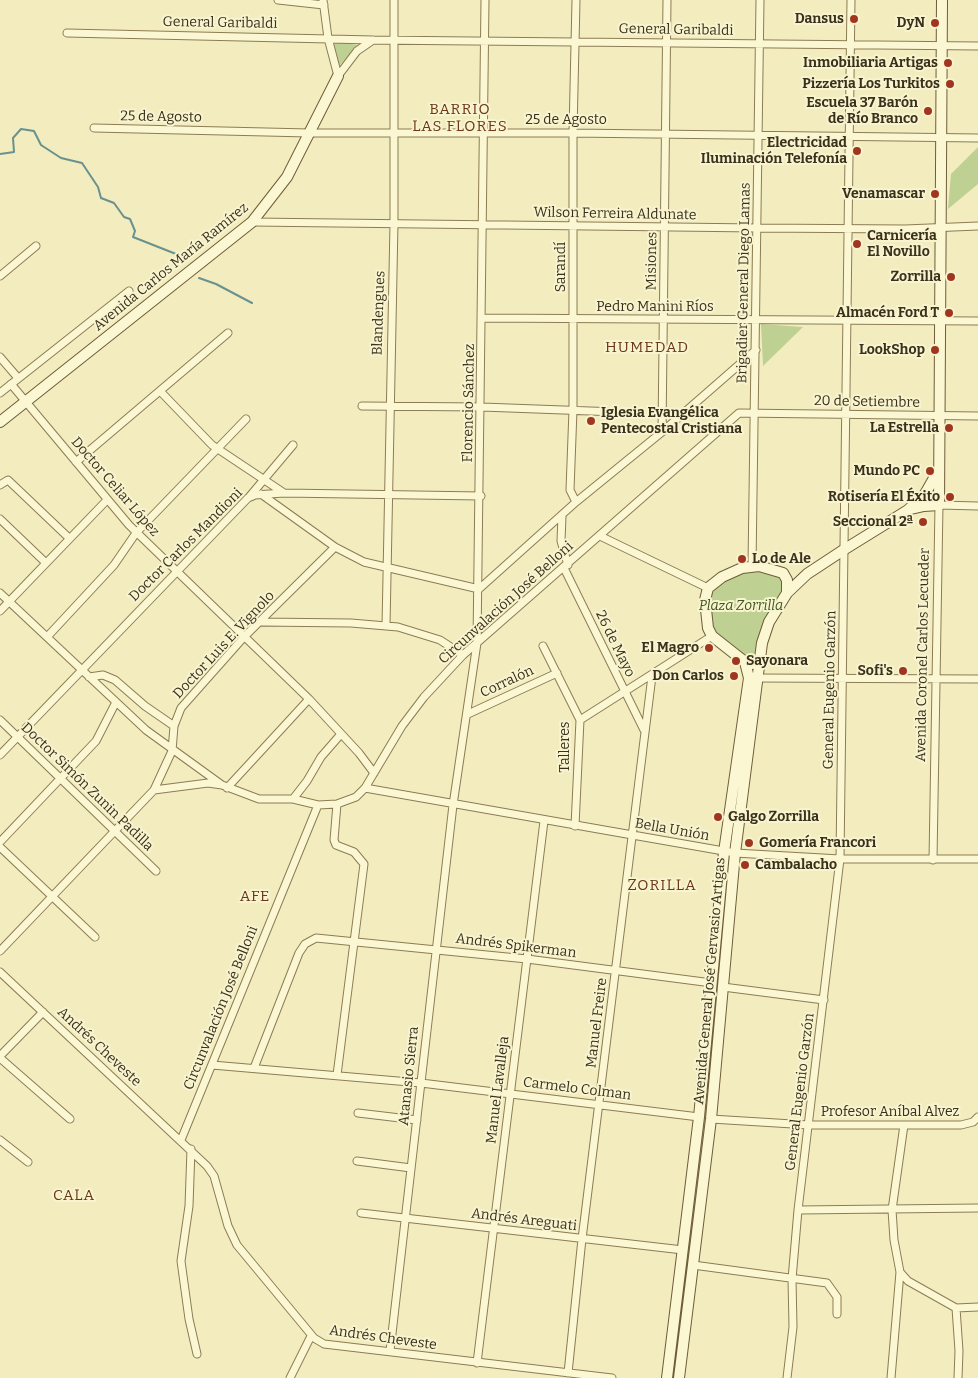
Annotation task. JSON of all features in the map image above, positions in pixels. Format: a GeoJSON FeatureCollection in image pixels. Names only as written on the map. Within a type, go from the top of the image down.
{"type":"FeatureCollection","features":[{"type":"Feature","properties":{"kind":"main road","name":"Avenida Coronel Carlos Lecueder"},"geometry":{"type":"LineString","coordinates":[[939,506],[942,0]]}},
{"type":"Feature","properties":{"kind":"main road","name":"Avenida Carlos María Ramírez"},"geometry":{"type":"LineString","coordinates":[[0,422],[252,222],[288,177],[338,76]]}},
{"type":"Feature","properties":{"kind":"main road"},"geometry":{"type":"LineString","coordinates":[[908,510],[925,494],[938,470]]}},
{"type":"Feature","properties":{"kind":"main road"},"geometry":{"type":"LineString","coordinates":[[908,510],[924,506],[939,506]]}},
{"type":"Feature","properties":{"kind":"main road","name":"Avenida General José Gervasio Artigas"},"geometry":{"type":"LineString","coordinates":[[667,1378],[699,1117],[724,852],[753,678],[760,660],[768,622],[787,593],[807,574],[908,510]]}},
{"type":"Feature","properties":{"kind":"main road"},"geometry":{"type":"LineString","coordinates":[[760,660],[754,664],[745,662],[712,636],[708,628],[705,600],[708,588],[722,577],[752,566],[767,567],[795,576],[807,574]]}},
{"type":"Feature","properties":{"kind":"main road"},"geometry":{"type":"LineString","coordinates":[[783,573],[787,580],[787,593]]}},
{"type":"Feature","properties":{"kind":"main road","name":"Avenida General José Gervasio Artigas"},"geometry":{"type":"LineString","coordinates":[[679,1378],[711,1119],[753,678],[745,662]]}},
{"type":"Feature","properties":{"kind":"street"},"geometry":{"type":"LineString","coordinates":[[278,0],[323,2],[328,38],[338,76]]}},
{"type":"Feature","properties":{"kind":"street","name":"Blandengues"},"geometry":{"type":"LineString","coordinates":[[386,626],[394,223],[394,0]]}},
{"type":"Feature","properties":{"kind":"street","name":"Florencio Sánchez"},"geometry":{"type":"LineString","coordinates":[[453,804],[468,714],[477,643],[481,496],[485,0]]}},
{"type":"Feature","properties":{"kind":"street","name":"Sarandí"},"geometry":{"type":"LineString","coordinates":[[576,0],[573,133],[573,410],[570,490],[576,502]]}},
{"type":"Feature","properties":{"kind":"street","name":"Misiones"},"geometry":{"type":"LineString","coordinates":[[662,432],[667,0]]}},
{"type":"Feature","properties":{"kind":"street","name":"Brigadier General Diego Lamas"},"geometry":{"type":"LineString","coordinates":[[752,566],[760,0]]}},
{"type":"Feature","properties":{"kind":"street","name":"General Eugenio Garzón"},"geometry":{"type":"LineString","coordinates":[[787,1378],[793,1327],[792,1278],[798,1210],[840,859],[850,0]]}},
{"type":"Feature","properties":{"kind":"street","name":"General Garibaldi"},"geometry":{"type":"LineString","coordinates":[[67,33],[373,40],[978,46]]}},
{"type":"Feature","properties":{"kind":"street"},"geometry":{"type":"LineString","coordinates":[[338,76],[357,51],[373,40]]}},
{"type":"Feature","properties":{"kind":"street","name":"25 de Agosto"},"geometry":{"type":"LineString","coordinates":[[94,128],[309,133],[758,134],[978,138]]}},
{"type":"Feature","properties":{"kind":"street","name":"Wilson Ferreira Aldunate"},"geometry":{"type":"LineString","coordinates":[[252,222],[905,229],[940,226],[978,226]]}},
{"type":"Feature","properties":{"kind":"street"},"geometry":{"type":"LineString","coordinates":[[0,276],[36,246]]}},
{"type":"Feature","properties":{"kind":"street","name":"Avenida Carlos María Ramírez"},"geometry":{"type":"LineString","coordinates":[[0,393],[129,291]]}},
{"type":"Feature","properties":{"kind":"street","name":"Pedro Manini Ríos"},"geometry":{"type":"LineString","coordinates":[[482,318],[978,321]]}},
{"type":"Feature","properties":{"kind":"street"},"geometry":{"type":"LineString","coordinates":[[76,462],[228,333]]}},
{"type":"Feature","properties":{"kind":"street","name":"Circunvalación José Belloni"},"geometry":{"type":"LineString","coordinates":[[478,589],[576,502],[662,432],[756,350]]}},
{"type":"Feature","properties":{"kind":"street"},"geometry":{"type":"LineString","coordinates":[[0,357],[18,378]]}},
{"type":"Feature","properties":{"kind":"street","name":"Doctor Celiar López"},"geometry":{"type":"LineString","coordinates":[[11,384],[136,533],[309,700],[374,773]]}},
{"type":"Feature","properties":{"kind":"street"},"geometry":{"type":"LineString","coordinates":[[160,391],[216,448],[284,493]]}},
{"type":"Feature","properties":{"kind":"street"},"geometry":{"type":"LineString","coordinates":[[362,406],[482,407],[617,412]]}},
{"type":"Feature","properties":{"kind":"street","name":"Circunvalación José Belloni"},"geometry":{"type":"LineString","coordinates":[[181,1140],[318,805],[337,804],[356,797],[365,788],[402,726],[424,698],[463,656],[733,417],[739,413],[755,412]]}},
{"type":"Feature","properties":{"kind":"street","name":"20 de Setiembre"},"geometry":{"type":"LineString","coordinates":[[755,412],[978,416]]}},
{"type":"Feature","properties":{"kind":"street"},"geometry":{"type":"LineString","coordinates":[[47,637],[114,566],[136,533],[246,419]]}},
{"type":"Feature","properties":{"kind":"street"},"geometry":{"type":"LineString","coordinates":[[248,498],[293,444]]}},
{"type":"Feature","properties":{"kind":"street"},"geometry":{"type":"LineString","coordinates":[[0,485],[8,480],[69,538]]}},
{"type":"Feature","properties":{"kind":"street","name":"Doctor Carlos Mandioni"},"geometry":{"type":"LineString","coordinates":[[0,755],[248,498],[261,494],[284,493],[481,496]]}},
{"type":"Feature","properties":{"kind":"street"},"geometry":{"type":"LineString","coordinates":[[261,494],[335,547],[353,557],[478,589]]}},
{"type":"Feature","properties":{"kind":"street"},"geometry":{"type":"LineString","coordinates":[[0,611],[107,500]]}},
{"type":"Feature","properties":{"kind":"street"},"geometry":{"type":"LineString","coordinates":[[939,506],[978,506]]}},
{"type":"Feature","properties":{"kind":"street","name":"Avenida Coronel Carlos Lecueder"},"geometry":{"type":"LineString","coordinates":[[934,860],[939,506]]}},
{"type":"Feature","properties":{"kind":"street","name":"26 de Mayo"},"geometry":{"type":"LineString","coordinates":[[562,516],[561,541],[566,566],[644,730]]}},
{"type":"Feature","properties":{"kind":"street"},"geometry":{"type":"LineString","coordinates":[[0,519],[46,562]]}},
{"type":"Feature","properties":{"kind":"street"},"geometry":{"type":"LineString","coordinates":[[600,536],[708,588]]}},
{"type":"Feature","properties":{"kind":"street","name":"Doctor Luis E. Vignolo"},"geometry":{"type":"LineString","coordinates":[[0,950],[154,790],[172,751],[174,726],[181,708],[244,637],[335,547]]}},
{"type":"Feature","properties":{"kind":"street"},"geometry":{"type":"LineString","coordinates":[[0,593],[116,702],[172,751],[225,787]]}},
{"type":"Feature","properties":{"kind":"street"},"geometry":{"type":"LineString","coordinates":[[261,622],[350,622],[386,626],[426,634],[440,640],[463,656]]}},
{"type":"Feature","properties":{"kind":"street"},"geometry":{"type":"LineString","coordinates":[[580,720],[652,676],[712,636]]}},
{"type":"Feature","properties":{"kind":"street","name":"Talleres"},"geometry":{"type":"LineString","coordinates":[[543,646],[580,720],[575,826]]}},
{"type":"Feature","properties":{"kind":"street","name":"Corralón"},"geometry":{"type":"LineString","coordinates":[[468,714],[557,673]]}},
{"type":"Feature","properties":{"kind":"street"},"geometry":{"type":"LineString","coordinates":[[90,677],[103,675],[115,680],[145,706],[174,726]]}},
{"type":"Feature","properties":{"kind":"street","name":"Manuel Freire"},"geometry":{"type":"LineString","coordinates":[[568,1372],[582,1239],[652,676]]}},
{"type":"Feature","properties":{"kind":"street"},"geometry":{"type":"LineString","coordinates":[[753,678],[978,679]]}},
{"type":"Feature","properties":{"kind":"street"},"geometry":{"type":"LineString","coordinates":[[225,787],[309,700]]}},
{"type":"Feature","properties":{"kind":"street"},"geometry":{"type":"LineString","coordinates":[[0,842],[96,741],[116,702]]}},
{"type":"Feature","properties":{"kind":"street","name":"Doctor Simón Zunin Padilla"},"geometry":{"type":"LineString","coordinates":[[0,720],[156,871]]}},
{"type":"Feature","properties":{"kind":"street"},"geometry":{"type":"LineString","coordinates":[[293,799],[307,781],[321,757],[341,734]]}},
{"type":"Feature","properties":{"kind":"street"},"geometry":{"type":"LineString","coordinates":[[154,790],[195,783],[225,787],[259,799],[293,799],[318,805]]}},
{"type":"Feature","properties":{"kind":"street","name":"Bella Unión"},"geometry":{"type":"LineString","coordinates":[[365,788],[735,854],[840,859],[978,860]]}},
{"type":"Feature","properties":{"kind":"street"},"geometry":{"type":"LineString","coordinates":[[337,804],[334,840],[336,845],[354,852],[364,864],[337,1075]]}},
{"type":"Feature","properties":{"kind":"street","name":"Atanasio Sierra"},"geometry":{"type":"LineString","coordinates":[[390,1351],[453,804]]}},
{"type":"Feature","properties":{"kind":"street","name":"Manuel Lavalleja"},"geometry":{"type":"LineString","coordinates":[[477,1363],[492,1229],[544,821]]}},
{"type":"Feature","properties":{"kind":"street"},"geometry":{"type":"LineString","coordinates":[[0,847],[94,937]]}},
{"type":"Feature","properties":{"kind":"street","name":"Andrés Spikerman"},"geometry":{"type":"LineString","coordinates":[[254,1068],[299,953],[305,944],[316,938],[527,959],[712,983]]}},
{"type":"Feature","properties":{"kind":"street","name":"Andrés Cheveste"},"geometry":{"type":"LineString","coordinates":[[0,972],[194,1151],[214,1176],[228,1226],[236,1245],[312,1336],[324,1344],[612,1378]]}},
{"type":"Feature","properties":{"kind":"street"},"geometry":{"type":"LineString","coordinates":[[724,986],[824,1000]]}},
{"type":"Feature","properties":{"kind":"street"},"geometry":{"type":"LineString","coordinates":[[43,1012],[0,1057],[70,1119]]}},
{"type":"Feature","properties":{"kind":"street","name":"Carmelo Colman"},"geometry":{"type":"LineString","coordinates":[[212,1065],[421,1083],[699,1117]]}},
{"type":"Feature","properties":{"kind":"street"},"geometry":{"type":"LineString","coordinates":[[358,1114],[417,1120]]}},
{"type":"Feature","properties":{"kind":"street","name":"Profesor Aníbal Alvez"},"geometry":{"type":"LineString","coordinates":[[711,1119],[809,1125],[961,1125],[972,1122],[978,1117]]}},
{"type":"Feature","properties":{"kind":"street"},"geometry":{"type":"LineString","coordinates":[[891,1378],[900,1272],[894,1240],[892,1210],[904,1125]]}},
{"type":"Feature","properties":{"kind":"street"},"geometry":{"type":"LineString","coordinates":[[0,1140],[28,1162]]}},
{"type":"Feature","properties":{"kind":"street"},"geometry":{"type":"LineString","coordinates":[[194,1151],[181,1261],[189,1319],[198,1354]]}},
{"type":"Feature","properties":{"kind":"street"},"geometry":{"type":"LineString","coordinates":[[357,1161],[411,1168]]}},
{"type":"Feature","properties":{"kind":"street"},"geometry":{"type":"LineString","coordinates":[[798,1210],[978,1208]]}},
{"type":"Feature","properties":{"kind":"street","name":"Andrés Areguati"},"geometry":{"type":"LineString","coordinates":[[361,1213],[683,1250]]}},
{"type":"Feature","properties":{"kind":"street"},"geometry":{"type":"LineString","coordinates":[[693,1265],[828,1283],[837,1296],[836,1314]]}},
{"type":"Feature","properties":{"kind":"street"},"geometry":{"type":"LineString","coordinates":[[900,1272],[908,1281],[956,1308],[978,1307]]}},
{"type":"Feature","properties":{"kind":"street"},"geometry":{"type":"LineString","coordinates":[[956,1308],[959,1351],[958,1378]]}},
{"type":"Feature","properties":{"kind":"street"},"geometry":{"type":"LineString","coordinates":[[290,1378],[312,1336]]}},
{"type":"Feature","properties":{"kind":"green space"},"geometry":{"type":"Polygon","coordinates":[[[337,42],[358,45],[340,65],[338,64],[333,46],[337,42]]]}},
{"type":"Feature","properties":{"kind":"green space"},"geometry":{"type":"Polygon","coordinates":[[[978,147],[978,184],[948,209],[951,174],[978,147]]]}},
{"type":"Feature","properties":{"kind":"green space"},"geometry":{"type":"Polygon","coordinates":[[[761,324],[803,327],[763,366],[761,324]]]}},
{"type":"Feature","properties":{"kind":"green space","name":"Plaza Zorrilla"},"geometry":{"type":"Polygon","coordinates":[[[753,569],[779,576],[784,581],[784,592],[757,659],[753,662],[721,640],[712,627],[710,597],[718,584],[753,569]]]}},
{"type":"Feature","properties":{"kind":"waterway"},"geometry":{"type":"LineString","coordinates":[[0,154],[14,152],[13,138],[21,129],[34,131],[41,145],[61,158],[82,163],[98,187],[101,198],[114,203],[124,217],[130,219],[135,231],[133,237],[176,254]]}},
{"type":"Feature","properties":{"kind":"waterway"},"geometry":{"type":"LineString","coordinates":[[199,278],[216,284],[252,303]]}},
{"type":"Feature","properties":{"kind":"place","name":"Dansus"},"geometry":{"type":"Point","coordinates":[854,19]}},
{"type":"Feature","properties":{"kind":"place","name":"DyN"},"geometry":{"type":"Point","coordinates":[935,23]}},
{"type":"Feature","properties":{"kind":"place","name":"Inmobiliaria Artigas"},"geometry":{"type":"Point","coordinates":[948,63]}},
{"type":"Feature","properties":{"kind":"place","name":"Pizzería Los Turkitos"},"geometry":{"type":"Point","coordinates":[950,84]}},
{"type":"Feature","properties":{"kind":"place","name":"Escuela 37 Barón de Río Branco"},"geometry":{"type":"Point","coordinates":[928,111]}},
{"type":"Feature","properties":{"kind":"place","name":"Electricidad Iluminación Telefonía"},"geometry":{"type":"Point","coordinates":[857,151]}},
{"type":"Feature","properties":{"kind":"place","name":"Venamascar"},"geometry":{"type":"Point","coordinates":[935,194]}},
{"type":"Feature","properties":{"kind":"place","name":"Carnicería El Novillo"},"geometry":{"type":"Point","coordinates":[857,244]}},
{"type":"Feature","properties":{"kind":"place","name":"Zorrilla"},"geometry":{"type":"Point","coordinates":[951,277]}},
{"type":"Feature","properties":{"kind":"place","name":"Almacén Ford T"},"geometry":{"type":"Point","coordinates":[949,313]}},
{"type":"Feature","properties":{"kind":"place","name":"LookShop"},"geometry":{"type":"Point","coordinates":[935,350]}},
{"type":"Feature","properties":{"kind":"place","name":"Iglesia Evangélica Pentecostal Cristiana"},"geometry":{"type":"Point","coordinates":[591,421]}},
{"type":"Feature","properties":{"kind":"place","name":"La Estrella"},"geometry":{"type":"Point","coordinates":[949,428]}},
{"type":"Feature","properties":{"kind":"place","name":"Mundo PC"},"geometry":{"type":"Point","coordinates":[930,471]}},
{"type":"Feature","properties":{"kind":"place","name":"Rotisería El Éxito"},"geometry":{"type":"Point","coordinates":[950,497]}},
{"type":"Feature","properties":{"kind":"place","name":"Seccional 2ª"},"geometry":{"type":"Point","coordinates":[923,522]}},
{"type":"Feature","properties":{"kind":"place","name":"Lo de Ale"},"geometry":{"type":"Point","coordinates":[742,559]}},
{"type":"Feature","properties":{"kind":"place","name":"El Magro"},"geometry":{"type":"Point","coordinates":[709,648]}},
{"type":"Feature","properties":{"kind":"place","name":"Sayonara"},"geometry":{"type":"Point","coordinates":[736,661]}},
{"type":"Feature","properties":{"kind":"place","name":"Sofi's"},"geometry":{"type":"Point","coordinates":[903,671]}},
{"type":"Feature","properties":{"kind":"place","name":"Don Carlos"},"geometry":{"type":"Point","coordinates":[734,676]}},
{"type":"Feature","properties":{"kind":"place","name":"Galgo Zorrilla"},"geometry":{"type":"Point","coordinates":[718,817]}},
{"type":"Feature","properties":{"kind":"place","name":"Gomería Francori"},"geometry":{"type":"Point","coordinates":[749,843]}},
{"type":"Feature","properties":{"kind":"place","name":"Cambalacho"},"geometry":{"type":"Point","coordinates":[745,865]}},
{"type":"Feature","properties":{"kind":"district","name":"BARRIO LAS FLORES"},"geometry":{"type":"Point","coordinates":[460,118]}},
{"type":"Feature","properties":{"kind":"district","name":"HUMEDAD"},"geometry":{"type":"Point","coordinates":[647,348]}},
{"type":"Feature","properties":{"kind":"district","name":"ZORILLA"},"geometry":{"type":"Point","coordinates":[662,886]}},
{"type":"Feature","properties":{"kind":"district","name":"AFE"},"geometry":{"type":"Point","coordinates":[255,897]}},
{"type":"Feature","properties":{"kind":"district","name":"CALA"},"geometry":{"type":"Point","coordinates":[74,1196]}}]}
